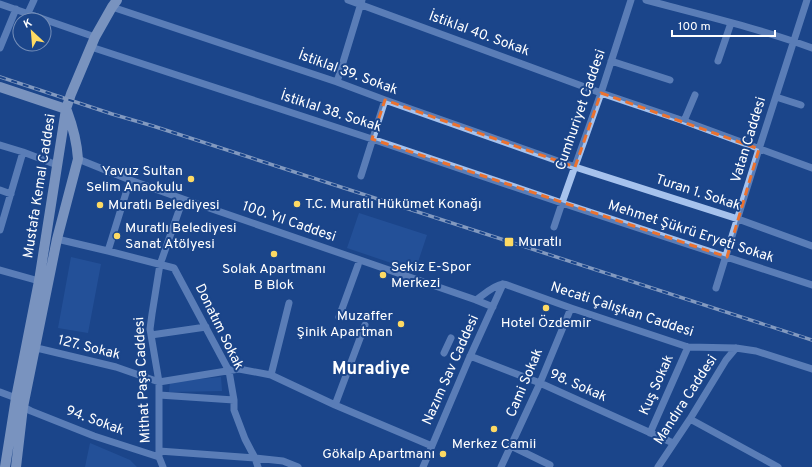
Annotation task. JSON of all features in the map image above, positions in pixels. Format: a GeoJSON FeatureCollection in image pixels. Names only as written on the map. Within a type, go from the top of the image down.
{"type":"FeatureCollection","features":[{"type":"Feature","properties":{"kind":"main road"},"geometry":{"type":"LineString","coordinates":[[0,87],[66,109],[93,42],[114,4]]}},
{"type":"Feature","properties":{"kind":"main road","name":"Mustafa Kemal Caddesi"},"geometry":{"type":"LineString","coordinates":[[5,467],[16,398],[39,281],[66,109]]}},
{"type":"Feature","properties":{"kind":"main road","name":"Mustafa Kemal Caddesi"},"geometry":{"type":"LineString","coordinates":[[16,467],[23,407],[57,239],[77,163],[77,148],[66,109]]}},
{"type":"Feature","properties":{"kind":"main road"},"geometry":{"type":"LineString","coordinates":[[61,145],[69,145],[77,148]]}},
{"type":"Feature","properties":{"kind":"main road"},"geometry":{"type":"LineString","coordinates":[[57,165],[66,167],[77,163]]}},
{"type":"Feature","properties":{"kind":"main road"},"geometry":{"type":"LineString","coordinates":[[16,398],[23,407]]}},
{"type":"Feature","properties":{"kind":"street"},"geometry":{"type":"LineString","coordinates":[[28,12],[34,0]]}},
{"type":"Feature","properties":{"kind":"street","name":"İstiklal 40. Sokak"},"geometry":{"type":"LineString","coordinates":[[348,0],[361,2],[601,93],[684,121],[812,168]]}},
{"type":"Feature","properties":{"kind":"street","name":"Cumhuriyet Caddesi"},"geometry":{"type":"LineString","coordinates":[[554,227],[601,93],[631,0]]}},
{"type":"Feature","properties":{"kind":"street"},"geometry":{"type":"LineString","coordinates":[[646,0],[794,41],[812,48]]}},
{"type":"Feature","properties":{"kind":"street","name":"Vatan Caddesi"},"geometry":{"type":"LineString","coordinates":[[716,288],[727,257],[759,149],[808,0]]}},
{"type":"Feature","properties":{"kind":"street"},"geometry":{"type":"LineString","coordinates":[[337,82],[361,2]]}},
{"type":"Feature","properties":{"kind":"street","name":"İstiklal 38. Sokak"},"geometry":{"type":"LineString","coordinates":[[0,4],[25,12]]}},
{"type":"Feature","properties":{"kind":"street","name":"İstiklal 39. Sokak"},"geometry":{"type":"LineString","coordinates":[[114,4],[575,167]]}},
{"type":"Feature","properties":{"kind":"street"},"geometry":{"type":"LineString","coordinates":[[0,48],[16,9]]}},
{"type":"Feature","properties":{"kind":"street"},"geometry":{"type":"LineString","coordinates":[[718,61],[730,23]]}},
{"type":"Feature","properties":{"kind":"street","name":"İstiklal 38. Sokak"},"geometry":{"type":"LineString","coordinates":[[52,24],[93,42],[562,203]]}},
{"type":"Feature","properties":{"kind":"street"},"geometry":{"type":"LineString","coordinates":[[611,61],[670,80]]}},
{"type":"Feature","properties":{"kind":"street"},"geometry":{"type":"LineString","coordinates":[[684,121],[695,94]]}},
{"type":"Feature","properties":{"kind":"street"},"geometry":{"type":"LineString","coordinates":[[776,97],[801,105]]}},
{"type":"Feature","properties":{"kind":"street"},"geometry":{"type":"LineString","coordinates":[[361,176],[385,100]]}},
{"type":"Feature","properties":{"kind":"street"},"geometry":{"type":"LineString","coordinates":[[0,145],[57,165]]}},
{"type":"Feature","properties":{"kind":"street"},"geometry":{"type":"LineString","coordinates":[[0,230],[23,152]]}},
{"type":"Feature","properties":{"kind":"street","name":"100. Yıl Caddesi"},"geometry":{"type":"LineString","coordinates":[[77,163],[130,180],[493,307]]}},
{"type":"Feature","properties":{"kind":"street","name":"Turan 1. Sokak"},"geometry":{"type":"LineString","coordinates":[[575,167],[738,219],[812,246]]}},
{"type":"Feature","properties":{"kind":"street"},"geometry":{"type":"LineString","coordinates":[[108,251],[130,180]]}},
{"type":"Feature","properties":{"kind":"street"},"geometry":{"type":"LineString","coordinates":[[0,190],[11,194]]}},
{"type":"Feature","properties":{"kind":"street","name":"Mithat Paşa Caddesi"},"geometry":{"type":"LineString","coordinates":[[163,467],[159,454],[158,382],[150,329],[160,264],[183,199]]}},
{"type":"Feature","properties":{"kind":"street","name":"Mehmet Şükrü Eryeti Sokak"},"geometry":{"type":"LineString","coordinates":[[562,203],[812,285]]}},
{"type":"Feature","properties":{"kind":"street"},"geometry":{"type":"LineString","coordinates":[[57,239],[160,264]]}},
{"type":"Feature","properties":{"kind":"street","name":"Donatım Sokak"},"geometry":{"type":"LineString","coordinates":[[160,264],[174,268],[229,371],[234,400],[234,410],[258,467]]}},
{"type":"Feature","properties":{"kind":"street"},"geometry":{"type":"LineString","coordinates":[[339,317],[358,265]]}},
{"type":"Feature","properties":{"kind":"street"},"geometry":{"type":"LineString","coordinates":[[0,270],[39,281]]}},
{"type":"Feature","properties":{"kind":"street"},"geometry":{"type":"LineString","coordinates":[[476,300],[488,290],[507,285]]}},
{"type":"Feature","properties":{"kind":"street","name":"Nazım Sav Caddesi"},"geometry":{"type":"LineString","coordinates":[[423,467],[470,356],[493,307],[507,285]]}},
{"type":"Feature","properties":{"kind":"street","name":"Necati Çalışkan Caddesi"},"geometry":{"type":"LineString","coordinates":[[507,285],[688,347],[736,348],[756,351],[812,369]]}},
{"type":"Feature","properties":{"kind":"street"},"geometry":{"type":"LineString","coordinates":[[271,376],[289,303]]}},
{"type":"Feature","properties":{"kind":"street","name":"Cami Sokak"},"geometry":{"type":"LineString","coordinates":[[501,467],[540,383],[571,308]]}},
{"type":"Feature","properties":{"kind":"street"},"geometry":{"type":"LineString","coordinates":[[335,405],[365,324]]}},
{"type":"Feature","properties":{"kind":"street"},"geometry":{"type":"LineString","coordinates":[[151,335],[206,327]]}},
{"type":"Feature","properties":{"kind":"street"},"geometry":{"type":"LineString","coordinates":[[444,353],[451,338]]}},
{"type":"Feature","properties":{"kind":"street","name":"Kuş Sokak"},"geometry":{"type":"LineString","coordinates":[[650,433],[688,347]]}},
{"type":"Feature","properties":{"kind":"street","name":"Mandıra Caddesi"},"geometry":{"type":"LineString","coordinates":[[658,467],[690,419],[726,360],[736,348]]}},
{"type":"Feature","properties":{"kind":"street","name":"127. Sokak"},"geometry":{"type":"LineString","coordinates":[[35,349],[41,349],[116,367],[158,382]]}},
{"type":"Feature","properties":{"kind":"street","name":"98. Sokak"},"geometry":{"type":"LineString","coordinates":[[470,356],[540,383],[673,444]]}},
{"type":"Feature","properties":{"kind":"street"},"geometry":{"type":"LineString","coordinates":[[158,382],[239,369],[271,376],[432,446]]}},
{"type":"Feature","properties":{"kind":"street"},"geometry":{"type":"LineString","coordinates":[[0,392],[16,398]]}},
{"type":"Feature","properties":{"kind":"street"},"geometry":{"type":"LineString","coordinates":[[159,396],[234,400]]}},
{"type":"Feature","properties":{"kind":"street","name":"94. Sokak"},"geometry":{"type":"LineString","coordinates":[[23,407],[94,436],[159,454],[255,458],[283,461],[298,467]]}},
{"type":"Feature","properties":{"kind":"street"},"geometry":{"type":"LineString","coordinates":[[690,419],[778,467]]}},
{"type":"Feature","properties":{"kind":"street"},"geometry":{"type":"LineString","coordinates":[[511,446],[550,465]]}},
{"type":"Feature","properties":{"kind":"street"},"geometry":{"type":"LineString","coordinates":[[156,467],[159,454]]}},
{"type":"Feature","properties":{"kind":"highlighted area"},"geometry":{"type":"Polygon","coordinates":[[[601,93],[759,149],[727,257],[372,139],[385,100],[575,167],[601,93]]]}},
{"type":"Feature","properties":{"kind":"shaded area"},"geometry":{"type":"Polygon","coordinates":[[[359,213],[427,235],[415,271],[347,248],[359,213]]]}},
{"type":"Feature","properties":{"kind":"shaded area"},"geometry":{"type":"Polygon","coordinates":[[[71,257],[101,264],[88,333],[58,328],[71,257]]]}},
{"type":"Feature","properties":{"kind":"shaded area"},"geometry":{"type":"Polygon","coordinates":[[[221,377],[222,391],[169,392],[170,382],[221,377]]]}},
{"type":"Feature","properties":{"kind":"shaded area"},"geometry":{"type":"Polygon","coordinates":[[[90,443],[130,460],[137,467],[85,467],[90,443]]]}},
{"type":"Feature","properties":{"kind":"railway"},"geometry":{"type":"LineString","coordinates":[[0,77],[812,340]]}},
{"type":"Feature","properties":{"kind":"place","name":"Yavuz Sultan Selim Anaokulu"},"geometry":{"type":"Point","coordinates":[191,179]}},
{"type":"Feature","properties":{"kind":"place","name":"T.C. Muratlı Hükümet Konağı"},"geometry":{"type":"Point","coordinates":[297,204]}},
{"type":"Feature","properties":{"kind":"place","name":"Muratlı Belediyesi"},"geometry":{"type":"Point","coordinates":[100,205]}},
{"type":"Feature","properties":{"kind":"place","name":"Muratlı Belediyesi Sanat Atölyesi"},"geometry":{"type":"Point","coordinates":[117,236]}},
{"type":"Feature","properties":{"kind":"place","name":"Muratlı"},"geometry":{"type":"Point","coordinates":[509,242]}},
{"type":"Feature","properties":{"kind":"place","name":"Solak Apartmanı B Blok"},"geometry":{"type":"Point","coordinates":[274,254]}},
{"type":"Feature","properties":{"kind":"place","name":"Sekiz E-Spor Merkezi"},"geometry":{"type":"Point","coordinates":[383,275]}},
{"type":"Feature","properties":{"kind":"place","name":"Hotel Özdemir"},"geometry":{"type":"Point","coordinates":[546,308]}},
{"type":"Feature","properties":{"kind":"place","name":"Muzaffer Şinik Apartman"},"geometry":{"type":"Point","coordinates":[401,324]}},
{"type":"Feature","properties":{"kind":"place","name":"Merkez Camii"},"geometry":{"type":"Point","coordinates":[494,429]}},
{"type":"Feature","properties":{"kind":"place","name":"Gökalp Apartmanı"},"geometry":{"type":"Point","coordinates":[443,454]}},
{"type":"Feature","properties":{"kind":"district","name":"Muradiye"},"geometry":{"type":"Point","coordinates":[371,369]}}]}
